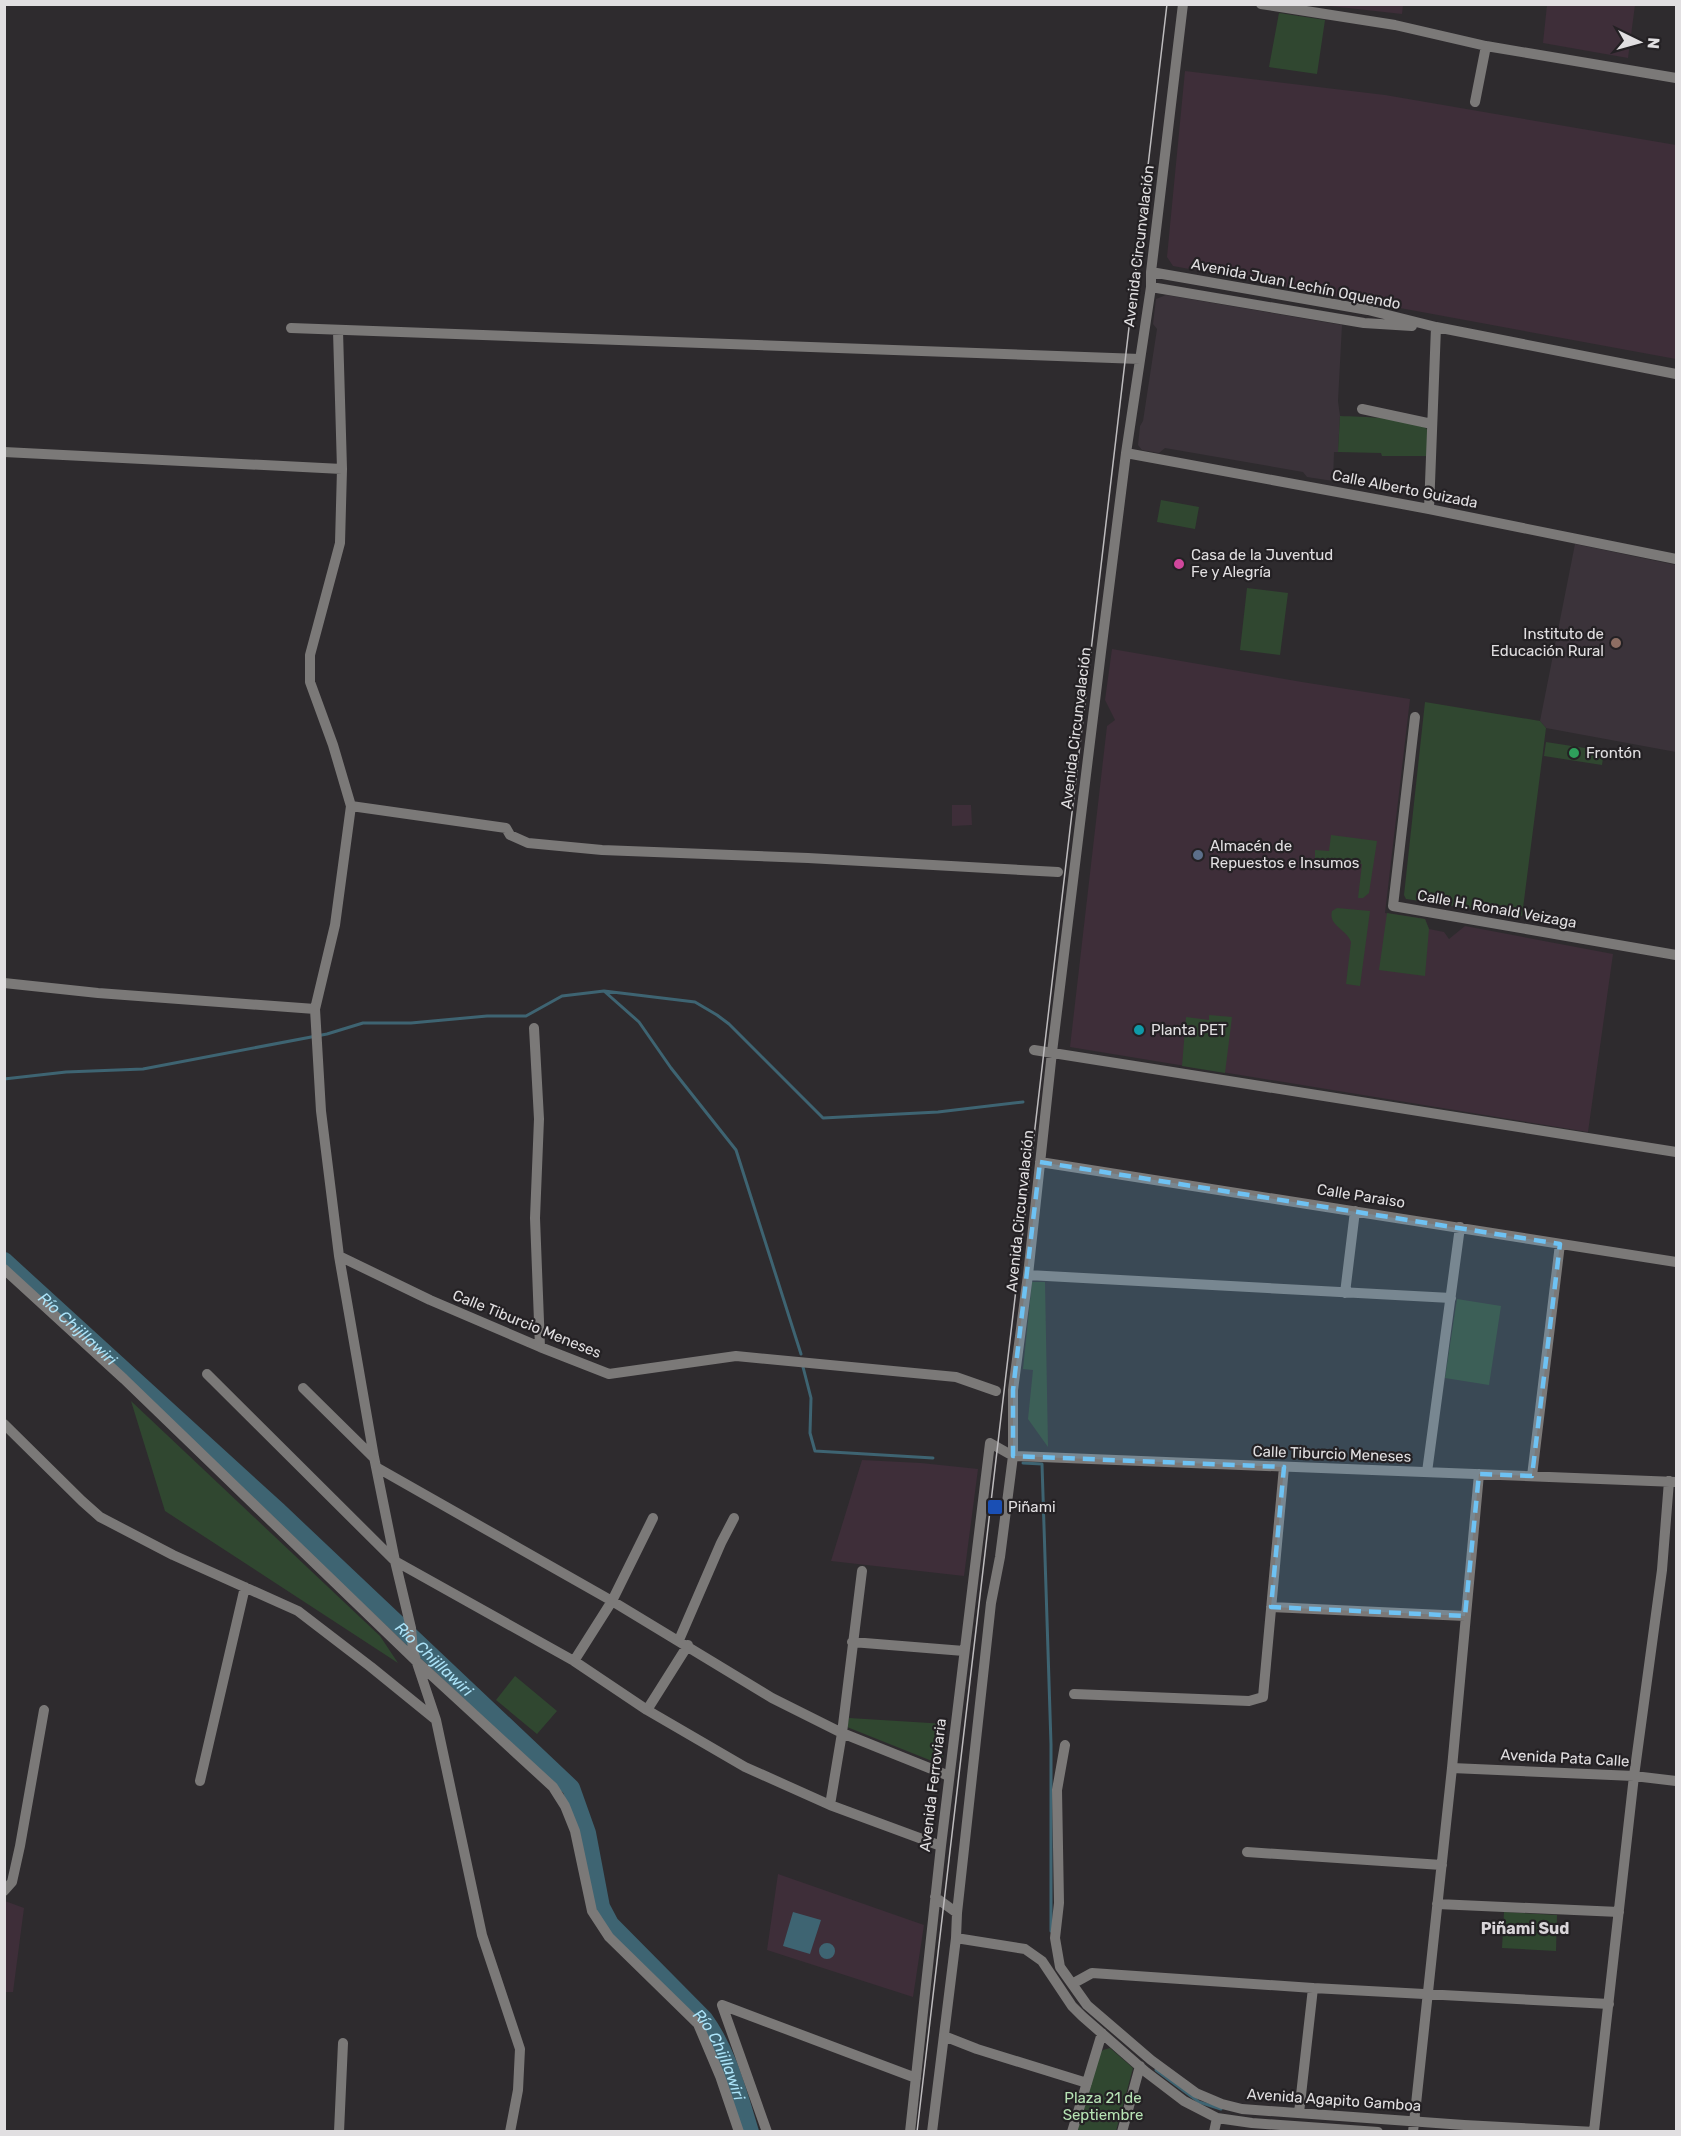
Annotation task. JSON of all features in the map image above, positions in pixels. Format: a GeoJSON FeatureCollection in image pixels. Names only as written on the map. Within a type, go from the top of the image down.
{"type":"FeatureCollection","features":[{"type":"Feature","properties":{"kind":"street","name":"Avenida Circunvalación"},"geometry":{"type":"LineString","coordinates":[[1013,1456],[1013,1390],[1052,1052],[1126,453],[1151,287],[1183,4]]}},
{"type":"Feature","properties":{"kind":"street"},"geometry":{"type":"LineString","coordinates":[[1261,4],[1304,8],[1395,25],[1486,46],[1677,78]]}},
{"type":"Feature","properties":{"kind":"street"},"geometry":{"type":"LineString","coordinates":[[1475,102],[1486,46]]}},
{"type":"Feature","properties":{"kind":"street","name":"Avenida Juan Lechín Oquendo"},"geometry":{"type":"LineString","coordinates":[[1151,273],[1368,310],[1436,327],[1677,374]]}},
{"type":"Feature","properties":{"kind":"street","name":"Avenida Juan Lechín Oquendo"},"geometry":{"type":"LineString","coordinates":[[1151,287],[1364,323],[1436,327]]}},
{"type":"Feature","properties":{"kind":"street"},"geometry":{"type":"LineString","coordinates":[[1429,508],[1436,327]]}},
{"type":"Feature","properties":{"kind":"street"},"geometry":{"type":"LineString","coordinates":[[291,328],[1140,359]]}},
{"type":"Feature","properties":{"kind":"street"},"geometry":{"type":"LineString","coordinates":[[338,331],[342,469],[340,543],[310,655],[310,682],[333,745],[351,806],[335,925],[315,1009],[321,1111],[339,1256],[375,1462],[411,1628],[414,1655],[436,1720],[482,1935],[520,2049],[518,2090],[510,2132]]}},
{"type":"Feature","properties":{"kind":"street"},"geometry":{"type":"LineString","coordinates":[[1362,409],[1432,424]]}},
{"type":"Feature","properties":{"kind":"street"},"geometry":{"type":"LineString","coordinates":[[4,452],[342,469]]}},
{"type":"Feature","properties":{"kind":"street","name":"Calle Alberto Guizada"},"geometry":{"type":"LineString","coordinates":[[1126,453],[1429,508],[1677,559]]}},
{"type":"Feature","properties":{"kind":"street","name":"Calle H. Ronald Veizaga"},"geometry":{"type":"LineString","coordinates":[[1415,717],[1393,906],[1677,955]]}},
{"type":"Feature","properties":{"kind":"street"},"geometry":{"type":"LineString","coordinates":[[351,806],[506,828],[510,836],[528,843],[602,850],[808,858],[1058,872]]}},
{"type":"Feature","properties":{"kind":"street"},"geometry":{"type":"LineString","coordinates":[[4,983],[98,993],[315,1009]]}},
{"type":"Feature","properties":{"kind":"street"},"geometry":{"type":"LineString","coordinates":[[534,1028],[539,1119],[535,1218],[540,1347]]}},
{"type":"Feature","properties":{"kind":"street"},"geometry":{"type":"LineString","coordinates":[[1034,1050],[1677,1152]]}},
{"type":"Feature","properties":{"kind":"street","name":"Calle Paraiso"},"geometry":{"type":"LineString","coordinates":[[1040,1162],[1677,1262]]}},
{"type":"Feature","properties":{"kind":"street"},"geometry":{"type":"LineString","coordinates":[[1345,1293],[1355,1210]]}},
{"type":"Feature","properties":{"kind":"street"},"geometry":{"type":"LineString","coordinates":[[1427,1472],[1460,1227]]}},
{"type":"Feature","properties":{"kind":"street"},"geometry":{"type":"LineString","coordinates":[[1532,1476],[1560,1244]]}},
{"type":"Feature","properties":{"kind":"street","name":"Calle Tiburcio Meneses"},"geometry":{"type":"LineString","coordinates":[[339,1256],[430,1300],[609,1374],[736,1356],[957,1377],[996,1391]]}},
{"type":"Feature","properties":{"kind":"street"},"geometry":{"type":"LineString","coordinates":[[4,1269],[124,1378],[554,1787],[575,1831],[592,1911],[609,1937],[698,2024],[720,2076],[739,2132]]}},
{"type":"Feature","properties":{"kind":"street"},"geometry":{"type":"LineString","coordinates":[[1028,1275],[1451,1298]]}},
{"type":"Feature","properties":{"kind":"street"},"geometry":{"type":"LineString","coordinates":[[207,1374],[395,1561],[574,1661],[647,1710],[745,1767],[830,1804],[941,1846]]}},
{"type":"Feature","properties":{"kind":"street"},"geometry":{"type":"LineString","coordinates":[[303,1388],[375,1462],[772,1698],[842,1734],[949,1776]]}},
{"type":"Feature","properties":{"kind":"street"},"geometry":{"type":"LineString","coordinates":[[4,1424],[100,1517],[173,1555],[298,1611],[372,1667],[436,1720]]}},
{"type":"Feature","properties":{"kind":"street","name":"Calle Tiburcio Meneses"},"geometry":{"type":"LineString","coordinates":[[990,1443],[1013,1456],[1673,1482]]}},
{"type":"Feature","properties":{"kind":"street","name":"Avenida Ferroviaria"},"geometry":{"type":"LineString","coordinates":[[910,2132],[949,1776],[990,1443]]}},
{"type":"Feature","properties":{"kind":"street"},"geometry":{"type":"LineString","coordinates":[[932,2132],[956,1938],[991,1603],[1000,1557],[1013,1456]]}},
{"type":"Feature","properties":{"kind":"street"},"geometry":{"type":"LineString","coordinates":[[1074,1694],[1249,1701],[1263,1697],[1284,1467]]}},
{"type":"Feature","properties":{"kind":"street"},"geometry":{"type":"LineString","coordinates":[[1414,2127],[1452,1767],[1479,1474]]}},
{"type":"Feature","properties":{"kind":"street"},"geometry":{"type":"LineString","coordinates":[[1594,2132],[1634,1776],[1673,1482]]}},
{"type":"Feature","properties":{"kind":"street"},"geometry":{"type":"LineString","coordinates":[[574,1661],[612,1601],[653,1518]]}},
{"type":"Feature","properties":{"kind":"street"},"geometry":{"type":"LineString","coordinates":[[647,1710],[683,1643],[721,1543],[734,1518]]}},
{"type":"Feature","properties":{"kind":"street"},"geometry":{"type":"LineString","coordinates":[[830,1804],[842,1734],[862,1571]]}},
{"type":"Feature","properties":{"kind":"street"},"geometry":{"type":"LineString","coordinates":[[200,1781],[245,1587]]}},
{"type":"Feature","properties":{"kind":"street"},"geometry":{"type":"LineString","coordinates":[[1271,1607],[1465,1616]]}},
{"type":"Feature","properties":{"kind":"street"},"geometry":{"type":"LineString","coordinates":[[852,1642],[964,1651]]}},
{"type":"Feature","properties":{"kind":"street"},"geometry":{"type":"LineString","coordinates":[[4,1891],[12,1882],[18,1855],[44,1710]]}},
{"type":"Feature","properties":{"kind":"street","name":"Avenida Agapito Gamboa"},"geometry":{"type":"LineString","coordinates":[[1065,1745],[1057,1790],[1059,1903],[1055,1938],[1060,1967],[1087,2005],[1151,2060],[1196,2092],[1222,2104],[1242,2109],[1299,2113],[1414,2127],[1594,2132]]}},
{"type":"Feature","properties":{"kind":"street","name":"Avenida Pata Calle"},"geometry":{"type":"LineString","coordinates":[[1452,1767],[1634,1776],[1677,1781]]}},
{"type":"Feature","properties":{"kind":"street"},"geometry":{"type":"LineString","coordinates":[[1247,1852],[1442,1865]]}},
{"type":"Feature","properties":{"kind":"street"},"geometry":{"type":"LineString","coordinates":[[935,1897],[957,1912]]}},
{"type":"Feature","properties":{"kind":"street"},"geometry":{"type":"LineString","coordinates":[[1437,1904],[1619,1912]]}},
{"type":"Feature","properties":{"kind":"street","name":"Avenida Agapito Gamboa"},"geometry":{"type":"LineString","coordinates":[[956,1938],[1025,1949],[1042,1962],[1072,2006],[1102,2033],[1184,2101],[1217,2118],[1311,2129],[1378,2132]]}},
{"type":"Feature","properties":{"kind":"street"},"geometry":{"type":"LineString","coordinates":[[1072,1984],[1092,1972],[1312,1988],[1609,2004]]}},
{"type":"Feature","properties":{"kind":"street"},"geometry":{"type":"LineString","coordinates":[[1299,2113],[1312,1988]]}},
{"type":"Feature","properties":{"kind":"street"},"geometry":{"type":"LineString","coordinates":[[767,2132],[722,2005],[916,2078]]}},
{"type":"Feature","properties":{"kind":"street"},"geometry":{"type":"LineString","coordinates":[[1072,2132],[1102,2033]]}},
{"type":"Feature","properties":{"kind":"street"},"geometry":{"type":"LineString","coordinates":[[944,2037],[1087,2083]]}},
{"type":"Feature","properties":{"kind":"street"},"geometry":{"type":"LineString","coordinates":[[339,2132],[343,2043]]}},
{"type":"Feature","properties":{"kind":"street"},"geometry":{"type":"LineString","coordinates":[[1122,2132],[1140,2066]]}},
{"type":"Feature","properties":{"kind":"street"},"geometry":{"type":"LineString","coordinates":[[1214,2132],[1217,2118]]}},
{"type":"Feature","properties":{"kind":"highlighted area"},"geometry":{"type":"Polygon","coordinates":[[[1040,1162],[1560,1244],[1532,1476],[1479,1474],[1465,1616],[1271,1607],[1284,1467],[1013,1456],[1013,1390],[1040,1162]]]}},
{"type":"Feature","properties":{"kind":"shaded area"},"geometry":{"type":"Polygon","coordinates":[[[1321,5],[1403,5],[1402,14],[1321,5]]]}},
{"type":"Feature","properties":{"kind":"shaded area"},"geometry":{"type":"Polygon","coordinates":[[[1547,5],[1635,5],[1628,58],[1543,43],[1547,5]]]}},
{"type":"Feature","properties":{"kind":"shaded area"},"geometry":{"type":"Polygon","coordinates":[[[1185,71],[1385,95],[1676,145],[1676,359],[1173,266],[1167,257],[1185,71]]]}},
{"type":"Feature","properties":{"kind":"shaded area"},"geometry":{"type":"Polygon","coordinates":[[[1166,295],[1342,325],[1338,452],[1334,452],[1333,481],[1307,477],[1303,472],[1165,448],[1159,453],[1142,450],[1138,445],[1157,329],[1153,324],[1156,299],[1166,295]]]}},
{"type":"Feature","properties":{"kind":"shaded area","name":"Instituto de Educación Rural"},"geometry":{"type":"Polygon","coordinates":[[[1575,544],[1676,565],[1676,752],[1546,728],[1540,721],[1575,544]]]}},
{"type":"Feature","properties":{"kind":"shaded area"},"geometry":{"type":"Polygon","coordinates":[[[1112,649],[1410,699],[1385,913],[1425,919],[1429,929],[1444,932],[1449,939],[1465,926],[1613,954],[1588,1132],[1070,1047],[1107,726],[1115,720],[1105,700],[1112,649]]]}},
{"type":"Feature","properties":{"kind":"shaded area"},"geometry":{"type":"Polygon","coordinates":[[[952,805],[971,805],[972,825],[952,826],[952,805]]]}},
{"type":"Feature","properties":{"kind":"shaded area"},"geometry":{"type":"Polygon","coordinates":[[[862,1460],[978,1469],[964,1576],[831,1561],[862,1460]]]}},
{"type":"Feature","properties":{"kind":"shaded area"},"geometry":{"type":"Polygon","coordinates":[[[778,1874],[924,1925],[913,1997],[767,1950],[778,1874]]]}},
{"type":"Feature","properties":{"kind":"shaded area"},"geometry":{"type":"Polygon","coordinates":[[[5,1901],[24,1908],[13,1992],[5,1992],[5,1901]]]}},
{"type":"Feature","properties":{"kind":"green space"},"geometry":{"type":"Polygon","coordinates":[[[1279,13],[1325,20],[1317,74],[1269,67],[1279,13]]]}},
{"type":"Feature","properties":{"kind":"green space"},"geometry":{"type":"Polygon","coordinates":[[[1340,416],[1386,418],[1421,426],[1428,430],[1428,456],[1382,456],[1381,453],[1338,452],[1340,416]]]}},
{"type":"Feature","properties":{"kind":"green space"},"geometry":{"type":"Polygon","coordinates":[[[1161,500],[1199,507],[1195,529],[1157,522],[1161,500]]]}},
{"type":"Feature","properties":{"kind":"green space"},"geometry":{"type":"Polygon","coordinates":[[[1247,588],[1288,593],[1280,655],[1240,650],[1247,588]]]}},
{"type":"Feature","properties":{"kind":"green space"},"geometry":{"type":"Polygon","coordinates":[[[1425,702],[1540,721],[1546,728],[1522,916],[1406,899],[1404,895],[1425,702]]]}},
{"type":"Feature","properties":{"kind":"green space","name":"Frontón"},"geometry":{"type":"Polygon","coordinates":[[[1546,742],[1604,751],[1602,765],[1544,756],[1546,742]]]}},
{"type":"Feature","properties":{"kind":"green space"},"geometry":{"type":"Polygon","coordinates":[[[1331,835],[1377,841],[1369,893],[1363,898],[1358,898],[1362,864],[1315,858],[1315,850],[1329,851],[1331,835]]]}},
{"type":"Feature","properties":{"kind":"green space"},"geometry":{"type":"Polygon","coordinates":[[[1337,908],[1370,911],[1360,986],[1346,984],[1351,942],[1333,920],[1332,911],[1337,908]]]}},
{"type":"Feature","properties":{"kind":"green space"},"geometry":{"type":"Polygon","coordinates":[[[1387,913],[1425,919],[1429,929],[1425,976],[1379,970],[1387,913]]]}},
{"type":"Feature","properties":{"kind":"green space"},"geometry":{"type":"Polygon","coordinates":[[[1209,1015],[1232,1017],[1225,1073],[1182,1066],[1186,1017],[1209,1020],[1209,1015]]]}},
{"type":"Feature","properties":{"kind":"green space"},"geometry":{"type":"Polygon","coordinates":[[[1032,1282],[1045,1282],[1048,1447],[1028,1419],[1033,1370],[1023,1369],[1032,1282]]]}},
{"type":"Feature","properties":{"kind":"green space"},"geometry":{"type":"Polygon","coordinates":[[[1457,1299],[1501,1306],[1489,1385],[1445,1378],[1457,1299]]]}},
{"type":"Feature","properties":{"kind":"green space"},"geometry":{"type":"Polygon","coordinates":[[[131,1401],[380,1636],[398,1663],[165,1511],[131,1401]]]}},
{"type":"Feature","properties":{"kind":"green space"},"geometry":{"type":"Polygon","coordinates":[[[515,1676],[557,1711],[537,1734],[496,1700],[515,1676]]]}},
{"type":"Feature","properties":{"kind":"green space"},"geometry":{"type":"Polygon","coordinates":[[[849,1718],[946,1724],[942,1765],[847,1727],[849,1718]]]}},
{"type":"Feature","properties":{"kind":"green space"},"geometry":{"type":"Polygon","coordinates":[[[1504,1912],[1557,1915],[1556,1951],[1502,1948],[1504,1912]]]}},
{"type":"Feature","properties":{"kind":"green space","name":"Plaza 21 de Septiembre"},"geometry":{"type":"Polygon","coordinates":[[[1110,2048],[1133,2068],[1116,2131],[1075,2132],[1098,2055],[1110,2048]]]}},
{"type":"Feature","properties":{"kind":"water"},"geometry":{"type":"Polygon","coordinates":[[[793,1912],[821,1920],[810,1954],[783,1946],[793,1912]]]}},
{"type":"Feature","properties":{"kind":"water"},"geometry":{"type":"Polygon","coordinates":[[[824,1943],[830,1943],[835,1951],[833,1957],[824,1959],[819,1954],[819,1948],[824,1943]]]}},
{"type":"Feature","properties":{"kind":"waterway"},"geometry":{"type":"LineString","coordinates":[[604,991],[695,1002],[729,1024],[823,1118],[938,1112],[1023,1102]]}},
{"type":"Feature","properties":{"kind":"waterway"},"geometry":{"type":"LineString","coordinates":[[4,1079],[66,1072],[143,1069],[327,1034],[363,1023],[411,1023],[487,1016],[526,1016],[562,996],[604,991],[639,1022],[671,1068],[736,1150],[801,1354]]}},
{"type":"Feature","properties":{"kind":"waterway","name":"Río Chijllawiri"},"geometry":{"type":"LineString","coordinates":[[4,1261],[278,1511],[571,1788],[587,1833],[601,1907],[610,1924],[704,2019],[726,2059],[750,2132]]}},
{"type":"Feature","properties":{"kind":"waterway"},"geometry":{"type":"LineString","coordinates":[[803,1367],[811,1398],[810,1433],[815,1451],[933,1458]]}},
{"type":"Feature","properties":{"kind":"waterway"},"geometry":{"type":"LineString","coordinates":[[1023,1463],[1042,1464],[1051,1744],[1051,1931]]}},
{"type":"Feature","properties":{"kind":"waterway"},"geometry":{"type":"LineString","coordinates":[[1156,2070],[1199,2102],[1221,2109]]}},
{"type":"Feature","properties":{"kind":"tram line"},"geometry":{"type":"LineString","coordinates":[[917,2132],[1167,4]]}},
{"type":"Feature","properties":{"kind":"place","name":"Casa de la Juventud Fe y Alegría"},"geometry":{"type":"Point","coordinates":[1179,564]}},
{"type":"Feature","properties":{"kind":"place","name":"Instituto de Educación Rural"},"geometry":{"type":"Point","coordinates":[1616,643]}},
{"type":"Feature","properties":{"kind":"place","name":"Frontón"},"geometry":{"type":"Point","coordinates":[1574,753]}},
{"type":"Feature","properties":{"kind":"place","name":"Almacén de Repuestos e Insumos"},"geometry":{"type":"Point","coordinates":[1198,855]}},
{"type":"Feature","properties":{"kind":"place","name":"Planta PET"},"geometry":{"type":"Point","coordinates":[1139,1030]}},
{"type":"Feature","properties":{"kind":"place","name":"Piñami"},"geometry":{"type":"Point","coordinates":[995,1507]}},
{"type":"Feature","properties":{"kind":"district","name":"Piñami Sud"},"geometry":{"type":"Point","coordinates":[1525,1928]}}]}
